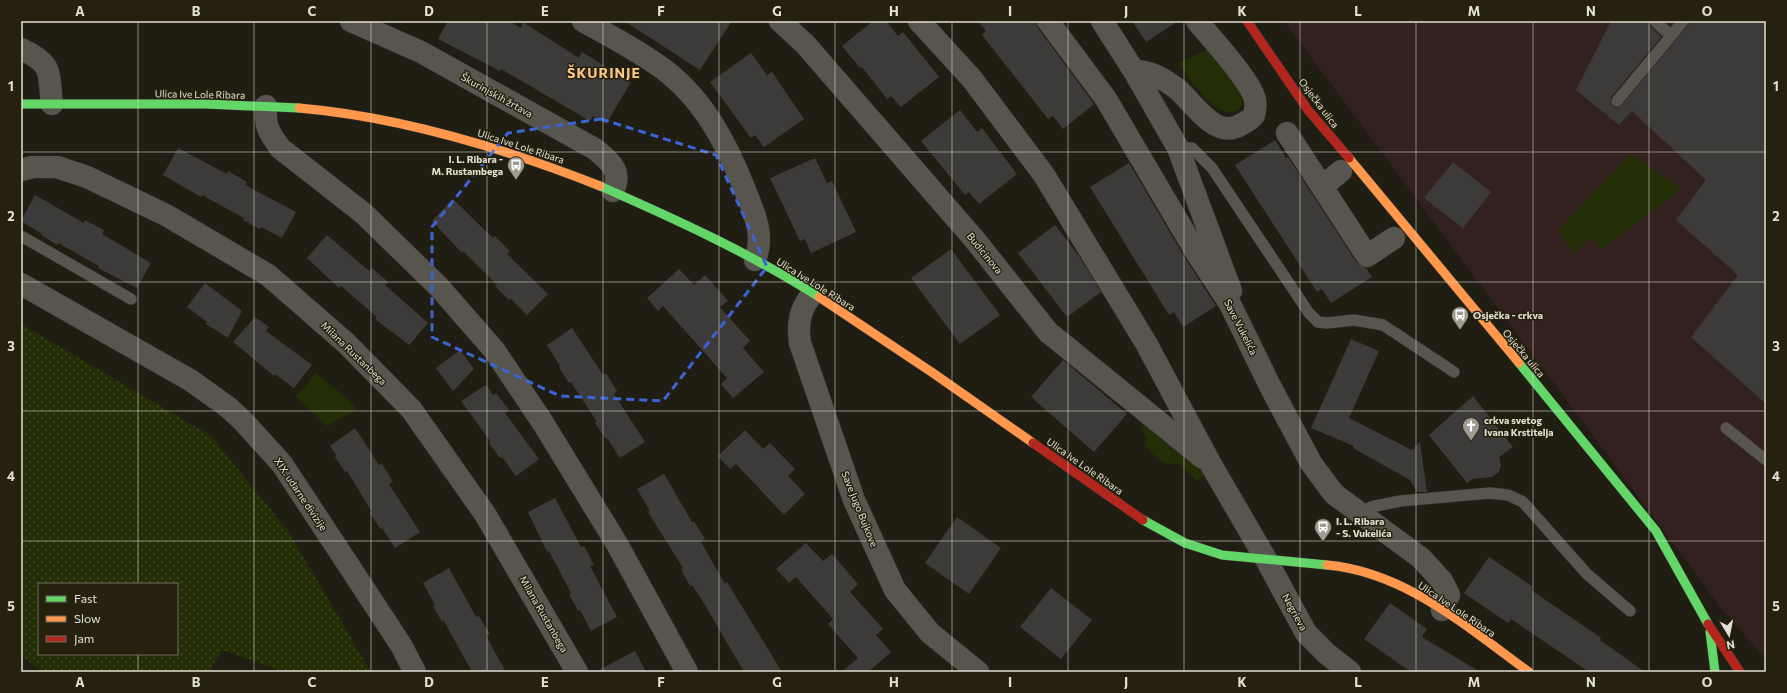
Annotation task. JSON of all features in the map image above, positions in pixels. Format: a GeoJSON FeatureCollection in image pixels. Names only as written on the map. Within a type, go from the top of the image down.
{"type":"FeatureCollection","features":[{"type":"Feature","properties":{"kind":"street","name":"Škurinjskih žrtava"},"geometry":{"type":"LineString","coordinates":[[351,21],[421,52],[595,149],[614,165],[617,182],[613,191]]}},
{"type":"Feature","properties":{"kind":"street"},"geometry":{"type":"LineString","coordinates":[[583,21],[632,48],[660,66],[693,97],[712,122],[737,171],[757,222],[760,240],[755,260]]}},
{"type":"Feature","properties":{"kind":"street","name":"Budicinova"},"geometry":{"type":"LineString","coordinates":[[780,21],[805,44],[975,240],[1048,332],[1210,463]]}},
{"type":"Feature","properties":{"kind":"street","name":"Negrieva"},"geometry":{"type":"LineString","coordinates":[[919,21],[972,80],[1044,175],[1146,343],[1210,463],[1267,561],[1306,633],[1327,654],[1350,672]]}},
{"type":"Feature","properties":{"kind":"street","name":"Save Vukelića"},"geometry":{"type":"LineString","coordinates":[[1048,21],[1106,100],[1196,252],[1230,304],[1270,386],[1311,462],[1334,494],[1421,558],[1442,581],[1449,596],[1442,610]]}},
{"type":"Feature","properties":{"kind":"street"},"geometry":{"type":"LineString","coordinates":[[1102,21],[1134,71],[1178,148],[1232,289],[1230,304]]}},
{"type":"Feature","properties":{"kind":"street"},"geometry":{"type":"LineString","coordinates":[[1134,71],[1146,71],[1159,76],[1178,89],[1196,110],[1216,126],[1224,128],[1238,127],[1247,121],[1254,114],[1256,100],[1241,74],[1197,21]]}},
{"type":"Feature","properties":{"kind":"street","name":"Osječka ulica"},"geometry":{"type":"LineString","coordinates":[[1247,21],[1308,110],[1656,531],[1710,627],[1740,672]]}},
{"type":"Feature","properties":{"kind":"street"},"geometry":{"type":"LineString","coordinates":[[21,49],[44,62],[50,73],[52,104]]}},
{"type":"Feature","properties":{"kind":"street","name":"Ulica Ive Lole Ribara"},"geometry":{"type":"LineString","coordinates":[[21,104],[175,103],[291,107],[352,115],[439,132],[507,151],[613,191],[755,260],[813,293],[912,359],[1104,493],[1174,539],[1205,552],[1267,561],[1331,565],[1371,573],[1405,587],[1442,610],[1529,672]]}},
{"type":"Feature","properties":{"kind":"street"},"geometry":{"type":"LineString","coordinates":[[266,106],[265,123],[270,134],[280,148],[363,214],[439,287],[494,350],[543,423],[613,538],[687,672]]}},
{"type":"Feature","properties":{"kind":"street"},"geometry":{"type":"LineString","coordinates":[[1287,133],[1367,256],[1394,238]]}},
{"type":"Feature","properties":{"kind":"street","name":"Milana Rustanbega"},"geometry":{"type":"LineString","coordinates":[[21,170],[32,167],[57,167],[87,177],[166,215],[268,275],[346,343],[411,408],[481,508],[577,672]]}},
{"type":"Feature","properties":{"kind":"street"},"geometry":{"type":"LineString","coordinates":[[1322,187],[1341,171]]}},
{"type":"Feature","properties":{"kind":"street","name":"XIX. udarne divizije"},"geometry":{"type":"LineString","coordinates":[[21,284],[190,380],[228,407],[243,421],[282,464],[401,645],[415,672]]}},
{"type":"Feature","properties":{"kind":"street","name":"Save Jugo Bujkove"},"geometry":{"type":"LineString","coordinates":[[813,293],[805,303],[800,315],[798,328],[800,343],[854,500],[895,590],[930,633],[978,672]]}},
{"type":"Feature","properties":{"kind":"street"},"geometry":{"type":"LineString","coordinates":[[1710,627],[1715,672]]}},
{"type":"Feature","properties":{"kind":"lane"},"geometry":{"type":"LineString","coordinates":[[1655,21],[1671,36]]}},
{"type":"Feature","properties":{"kind":"lane"},"geometry":{"type":"LineString","coordinates":[[1617,100],[1683,21]]}},
{"type":"Feature","properties":{"kind":"lane"},"geometry":{"type":"LineString","coordinates":[[1178,148],[1192,148],[1212,168],[1309,313],[1318,322],[1327,323],[1354,320],[1383,325],[1454,372]]}},
{"type":"Feature","properties":{"kind":"lane"},"geometry":{"type":"LineString","coordinates":[[21,236],[131,299]]}},
{"type":"Feature","properties":{"kind":"lane"},"geometry":{"type":"LineString","coordinates":[[1726,428],[1766,460]]}},
{"type":"Feature","properties":{"kind":"lane"},"geometry":{"type":"LineString","coordinates":[[1360,514],[1371,507],[1400,501],[1490,493],[1508,495],[1523,502],[1587,574],[1630,611]]}},
{"type":"Feature","properties":{"kind":"highlighted area"},"geometry":{"type":"Polygon","coordinates":[[[601,119],[716,155],[767,267],[663,401],[560,396],[432,337],[432,227],[508,133],[601,119]]]}},
{"type":"Feature","properties":{"kind":"shaded area"},"geometry":{"type":"Polygon","coordinates":[[[1284,21],[1766,21],[1766,659],[1722,609],[1284,21]]]}},
{"type":"Feature","properties":{"kind":"green space"},"geometry":{"type":"Polygon","coordinates":[[[1211,48],[1231,75],[1239,90],[1242,106],[1234,112],[1225,112],[1216,107],[1198,90],[1178,63],[1211,48]]]}},
{"type":"Feature","properties":{"kind":"green space"},"geometry":{"type":"Polygon","coordinates":[[[1631,153],[1682,189],[1601,250],[1591,237],[1573,254],[1558,230],[1631,153]]]}},
{"type":"Feature","properties":{"kind":"green space"},"geometry":{"type":"Polygon","coordinates":[[[21,324],[211,436],[288,531],[371,672],[284,672],[222,650],[209,672],[42,672],[21,655],[21,324]]]}},
{"type":"Feature","properties":{"kind":"green space"},"geometry":{"type":"Polygon","coordinates":[[[316,373],[350,401],[356,410],[327,426],[296,397],[316,373]]]}},
{"type":"Feature","properties":{"kind":"green space"},"geometry":{"type":"Polygon","coordinates":[[[1150,419],[1206,473],[1197,481],[1179,464],[1167,463],[1159,460],[1145,445],[1147,438],[1141,428],[1150,419]]]}},
{"type":"Feature","properties":{"kind":"building"},"geometry":{"type":"Polygon","coordinates":[[[448,21],[509,21],[521,28],[523,22],[579,58],[582,52],[631,82],[606,124],[593,116],[590,121],[501,69],[500,71],[438,39],[448,21]]]}},
{"type":"Feature","properties":{"kind":"building"},"geometry":{"type":"Polygon","coordinates":[[[624,21],[732,21],[700,70],[624,21]]]}},
{"type":"Feature","properties":{"kind":"building"},"geometry":{"type":"Polygon","coordinates":[[[873,21],[886,21],[898,36],[903,32],[939,77],[901,107],[891,96],[887,99],[862,67],[860,68],[842,46],[873,21]]]}},
{"type":"Feature","properties":{"kind":"building"},"geometry":{"type":"Polygon","coordinates":[[[978,21],[1036,21],[1038,28],[1094,104],[1063,129],[1053,116],[1048,119],[982,35],[986,31],[978,21]]]}},
{"type":"Feature","properties":{"kind":"building"},"geometry":{"type":"Polygon","coordinates":[[[1132,21],[1178,21],[1146,42],[1132,21]]]}},
{"type":"Feature","properties":{"kind":"building"},"geometry":{"type":"Polygon","coordinates":[[[1611,21],[1648,21],[1650,26],[1661,37],[1611,97],[1611,104],[1616,108],[1622,105],[1690,21],[1766,21],[1766,404],[1691,337],[1738,275],[1676,220],[1706,180],[1632,111],[1619,125],[1576,90],[1611,21]]]}},
{"type":"Feature","properties":{"kind":"building"},"geometry":{"type":"Polygon","coordinates":[[[751,53],[767,75],[772,72],[804,119],[764,147],[755,135],[751,138],[710,82],[751,53]]]}},
{"type":"Feature","properties":{"kind":"building"},"geometry":{"type":"Polygon","coordinates":[[[960,110],[977,132],[982,128],[1017,174],[979,204],[969,192],[965,195],[921,141],[960,110]]]}},
{"type":"Feature","properties":{"kind":"building"},"geometry":{"type":"Polygon","coordinates":[[[1275,140],[1286,158],[1288,157],[1357,263],[1366,268],[1372,277],[1331,303],[1322,289],[1317,292],[1235,165],[1275,140]]]}},
{"type":"Feature","properties":{"kind":"building"},"geometry":{"type":"Polygon","coordinates":[[[178,148],[227,174],[228,171],[247,182],[245,185],[296,212],[282,238],[243,220],[244,218],[202,195],[201,197],[163,175],[178,148]]]}},
{"type":"Feature","properties":{"kind":"building"},"geometry":{"type":"Polygon","coordinates":[[[815,158],[827,183],[832,181],[856,232],[811,253],[805,239],[800,241],[770,178],[815,158]]]}},
{"type":"Feature","properties":{"kind":"building"},"geometry":{"type":"Polygon","coordinates":[[[1453,162],[1491,192],[1463,228],[1424,198],[1453,162]]]}},
{"type":"Feature","properties":{"kind":"building"},"geometry":{"type":"Polygon","coordinates":[[[1129,163],[1185,258],[1216,306],[1183,327],[1174,312],[1169,315],[1090,187],[1129,163]]]}},
{"type":"Feature","properties":{"kind":"building"},"geometry":{"type":"Polygon","coordinates":[[[35,195],[84,223],[85,220],[104,230],[102,234],[151,263],[137,288],[98,268],[99,266],[58,243],[57,245],[21,221],[35,195]]]}},
{"type":"Feature","properties":{"kind":"building"},"geometry":{"type":"Polygon","coordinates":[[[453,199],[493,238],[495,236],[510,251],[507,254],[548,294],[527,315],[510,298],[509,300],[495,286],[497,285],[463,251],[462,253],[432,221],[453,199]]]}},
{"type":"Feature","properties":{"kind":"building"},"geometry":{"type":"Polygon","coordinates":[[[1055,225],[1079,256],[1101,292],[1067,317],[1018,253],[1055,225]]]}},
{"type":"Feature","properties":{"kind":"building"},"geometry":{"type":"Polygon","coordinates":[[[327,235],[369,271],[372,268],[388,282],[385,285],[428,323],[409,345],[375,319],[377,317],[341,286],[339,288],[307,258],[327,235]]]}},
{"type":"Feature","properties":{"kind":"building"},"geometry":{"type":"Polygon","coordinates":[[[951,249],[1000,315],[960,344],[911,278],[951,249]]]}},
{"type":"Feature","properties":{"kind":"building"},"geometry":{"type":"Polygon","coordinates":[[[679,269],[694,285],[705,275],[728,301],[720,307],[750,341],[743,348],[764,372],[733,398],[721,384],[727,378],[663,306],[658,311],[647,298],[679,269]]]}},
{"type":"Feature","properties":{"kind":"building"},"geometry":{"type":"Polygon","coordinates":[[[205,283],[242,311],[228,338],[206,324],[207,322],[187,307],[205,283]]]}},
{"type":"Feature","properties":{"kind":"building"},"geometry":{"type":"Polygon","coordinates":[[[255,317],[269,327],[266,331],[312,365],[294,388],[275,374],[274,376],[233,342],[255,317]]]}},
{"type":"Feature","properties":{"kind":"building"},"geometry":{"type":"Polygon","coordinates":[[[572,328],[603,375],[606,373],[617,391],[614,394],[645,442],[620,458],[595,423],[597,422],[571,382],[569,383],[547,345],[572,328]]]}},
{"type":"Feature","properties":{"kind":"building"},"geometry":{"type":"Polygon","coordinates":[[[1351,339],[1379,351],[1349,418],[1412,450],[1420,442],[1427,492],[1417,492],[1410,480],[1353,448],[1354,446],[1311,428],[1351,339]]]}},
{"type":"Feature","properties":{"kind":"building"},"geometry":{"type":"Polygon","coordinates":[[[460,350],[474,369],[453,391],[436,368],[460,350]]]}},
{"type":"Feature","properties":{"kind":"building"},"geometry":{"type":"Polygon","coordinates":[[[1063,360],[1127,414],[1094,452],[1031,397],[1063,360]]]}},
{"type":"Feature","properties":{"kind":"building"},"geometry":{"type":"Polygon","coordinates":[[[486,385],[493,395],[496,393],[509,410],[505,413],[539,459],[516,476],[489,443],[490,441],[461,401],[486,385]]]}},
{"type":"Feature","properties":{"kind":"building","name":"crkva svetog Ivana Krstitelja"},"geometry":{"type":"Polygon","coordinates":[[[1473,396],[1513,447],[1499,457],[1501,465],[1499,472],[1492,477],[1472,479],[1467,483],[1429,435],[1473,396]]]}},
{"type":"Feature","properties":{"kind":"building"},"geometry":{"type":"Polygon","coordinates":[[[355,428],[379,465],[382,464],[393,482],[389,484],[420,532],[395,548],[382,528],[380,529],[370,513],[372,512],[347,471],[345,472],[335,457],[336,455],[330,446],[355,428]]]}},
{"type":"Feature","properties":{"kind":"building"},"geometry":{"type":"Polygon","coordinates":[[[745,430],[763,449],[770,443],[795,469],[788,476],[805,494],[784,515],[736,464],[730,469],[718,456],[745,430]]]}},
{"type":"Feature","properties":{"kind":"building"},"geometry":{"type":"Polygon","coordinates":[[[664,474],[692,522],[694,521],[705,539],[701,542],[725,584],[727,582],[782,672],[744,672],[705,605],[692,585],[690,586],[681,569],[683,568],[648,512],[650,511],[637,489],[664,474]]]}},
{"type":"Feature","properties":{"kind":"building"},"geometry":{"type":"Polygon","coordinates":[[[555,498],[581,547],[584,546],[594,565],[590,566],[617,617],[591,631],[580,610],[578,611],[569,594],[571,593],[549,551],[547,552],[528,512],[555,498]]]}},
{"type":"Feature","properties":{"kind":"building"},"geometry":{"type":"Polygon","coordinates":[[[957,517],[1001,548],[969,594],[925,563],[957,517]]]}},
{"type":"Feature","properties":{"kind":"building"},"geometry":{"type":"Polygon","coordinates":[[[806,543],[823,561],[832,554],[858,584],[850,592],[883,629],[876,635],[891,652],[868,672],[842,672],[858,658],[828,624],[833,619],[796,577],[789,583],[776,569],[806,543]]]}},
{"type":"Feature","properties":{"kind":"building"},"geometry":{"type":"Polygon","coordinates":[[[1489,557],[1533,587],[1531,590],[1601,638],[1600,640],[1645,672],[1589,672],[1511,619],[1508,623],[1464,593],[1489,557]]]}},
{"type":"Feature","properties":{"kind":"building"},"geometry":{"type":"Polygon","coordinates":[[[449,568],[476,617],[479,616],[490,634],[486,636],[506,672],[472,672],[444,621],[442,622],[433,606],[435,605],[423,583],[449,568]]]}},
{"type":"Feature","properties":{"kind":"building"},"geometry":{"type":"Polygon","coordinates":[[[1051,588],[1092,620],[1061,659],[1020,627],[1051,588]]]}},
{"type":"Feature","properties":{"kind":"building"},"geometry":{"type":"Polygon","coordinates":[[[1390,603],[1427,629],[1422,637],[1480,672],[1411,672],[1364,639],[1390,603]]]}},
{"type":"Feature","properties":{"kind":"building"},"geometry":{"type":"Polygon","coordinates":[[[635,651],[646,672],[595,672],[635,651]]]}},
{"type":"Feature","properties":{"kind":"traffic: fast"},"geometry":{"type":"LineString","coordinates":[[21,104],[206,104],[299,108]]}},
{"type":"Feature","properties":{"kind":"traffic: fast"},"geometry":{"type":"LineString","coordinates":[[600,186],[739,251],[819,297]]}},
{"type":"Feature","properties":{"kind":"traffic: fast"},"geometry":{"type":"LineString","coordinates":[[1519,363],[1656,531],[1708,624]]}},
{"type":"Feature","properties":{"kind":"traffic: fast"},"geometry":{"type":"LineString","coordinates":[[1143,520],[1185,543],[1222,555],[1327,565]]}},
{"type":"Feature","properties":{"kind":"traffic: fast"},"geometry":{"type":"LineString","coordinates":[[1710,632],[1715,672]]}},
{"type":"Feature","properties":{"kind":"traffic: slow"},"geometry":{"type":"LineString","coordinates":[[299,108],[338,112],[452,136],[527,159],[600,186]]}},
{"type":"Feature","properties":{"kind":"traffic: slow"},"geometry":{"type":"LineString","coordinates":[[1349,158],[1519,363]]}},
{"type":"Feature","properties":{"kind":"traffic: slow"},"geometry":{"type":"LineString","coordinates":[[819,297],[933,373],[1033,443]]}},
{"type":"Feature","properties":{"kind":"traffic: slow"},"geometry":{"type":"LineString","coordinates":[[1327,565],[1356,570],[1383,578],[1410,590],[1459,621],[1529,672]]}},
{"type":"Feature","properties":{"kind":"traffic: jam"},"geometry":{"type":"LineString","coordinates":[[1247,21],[1308,110],[1349,158]]}},
{"type":"Feature","properties":{"kind":"traffic: jam"},"geometry":{"type":"LineString","coordinates":[[1033,443],[1143,520]]}},
{"type":"Feature","properties":{"kind":"traffic: jam"},"geometry":{"type":"LineString","coordinates":[[1708,624],[1740,672]]}},
{"type":"Feature","properties":{"kind":"place","name":"I. L. Ribara - M. Rustambega"},"geometry":{"type":"Point","coordinates":[516,180]}},
{"type":"Feature","properties":{"kind":"place","name":"Osječka - crkva"},"geometry":{"type":"Point","coordinates":[1460,330]}},
{"type":"Feature","properties":{"kind":"place","name":"crkva svetog Ivana Krstitelja"},"geometry":{"type":"Point","coordinates":[1471,441]}},
{"type":"Feature","properties":{"kind":"place","name":"I. L. Ribara - S. Vukelića"},"geometry":{"type":"Point","coordinates":[1323,542]}},
{"type":"Feature","properties":{"kind":"district","name":"ŠKURINJE"},"geometry":{"type":"Point","coordinates":[604,73]}}]}
